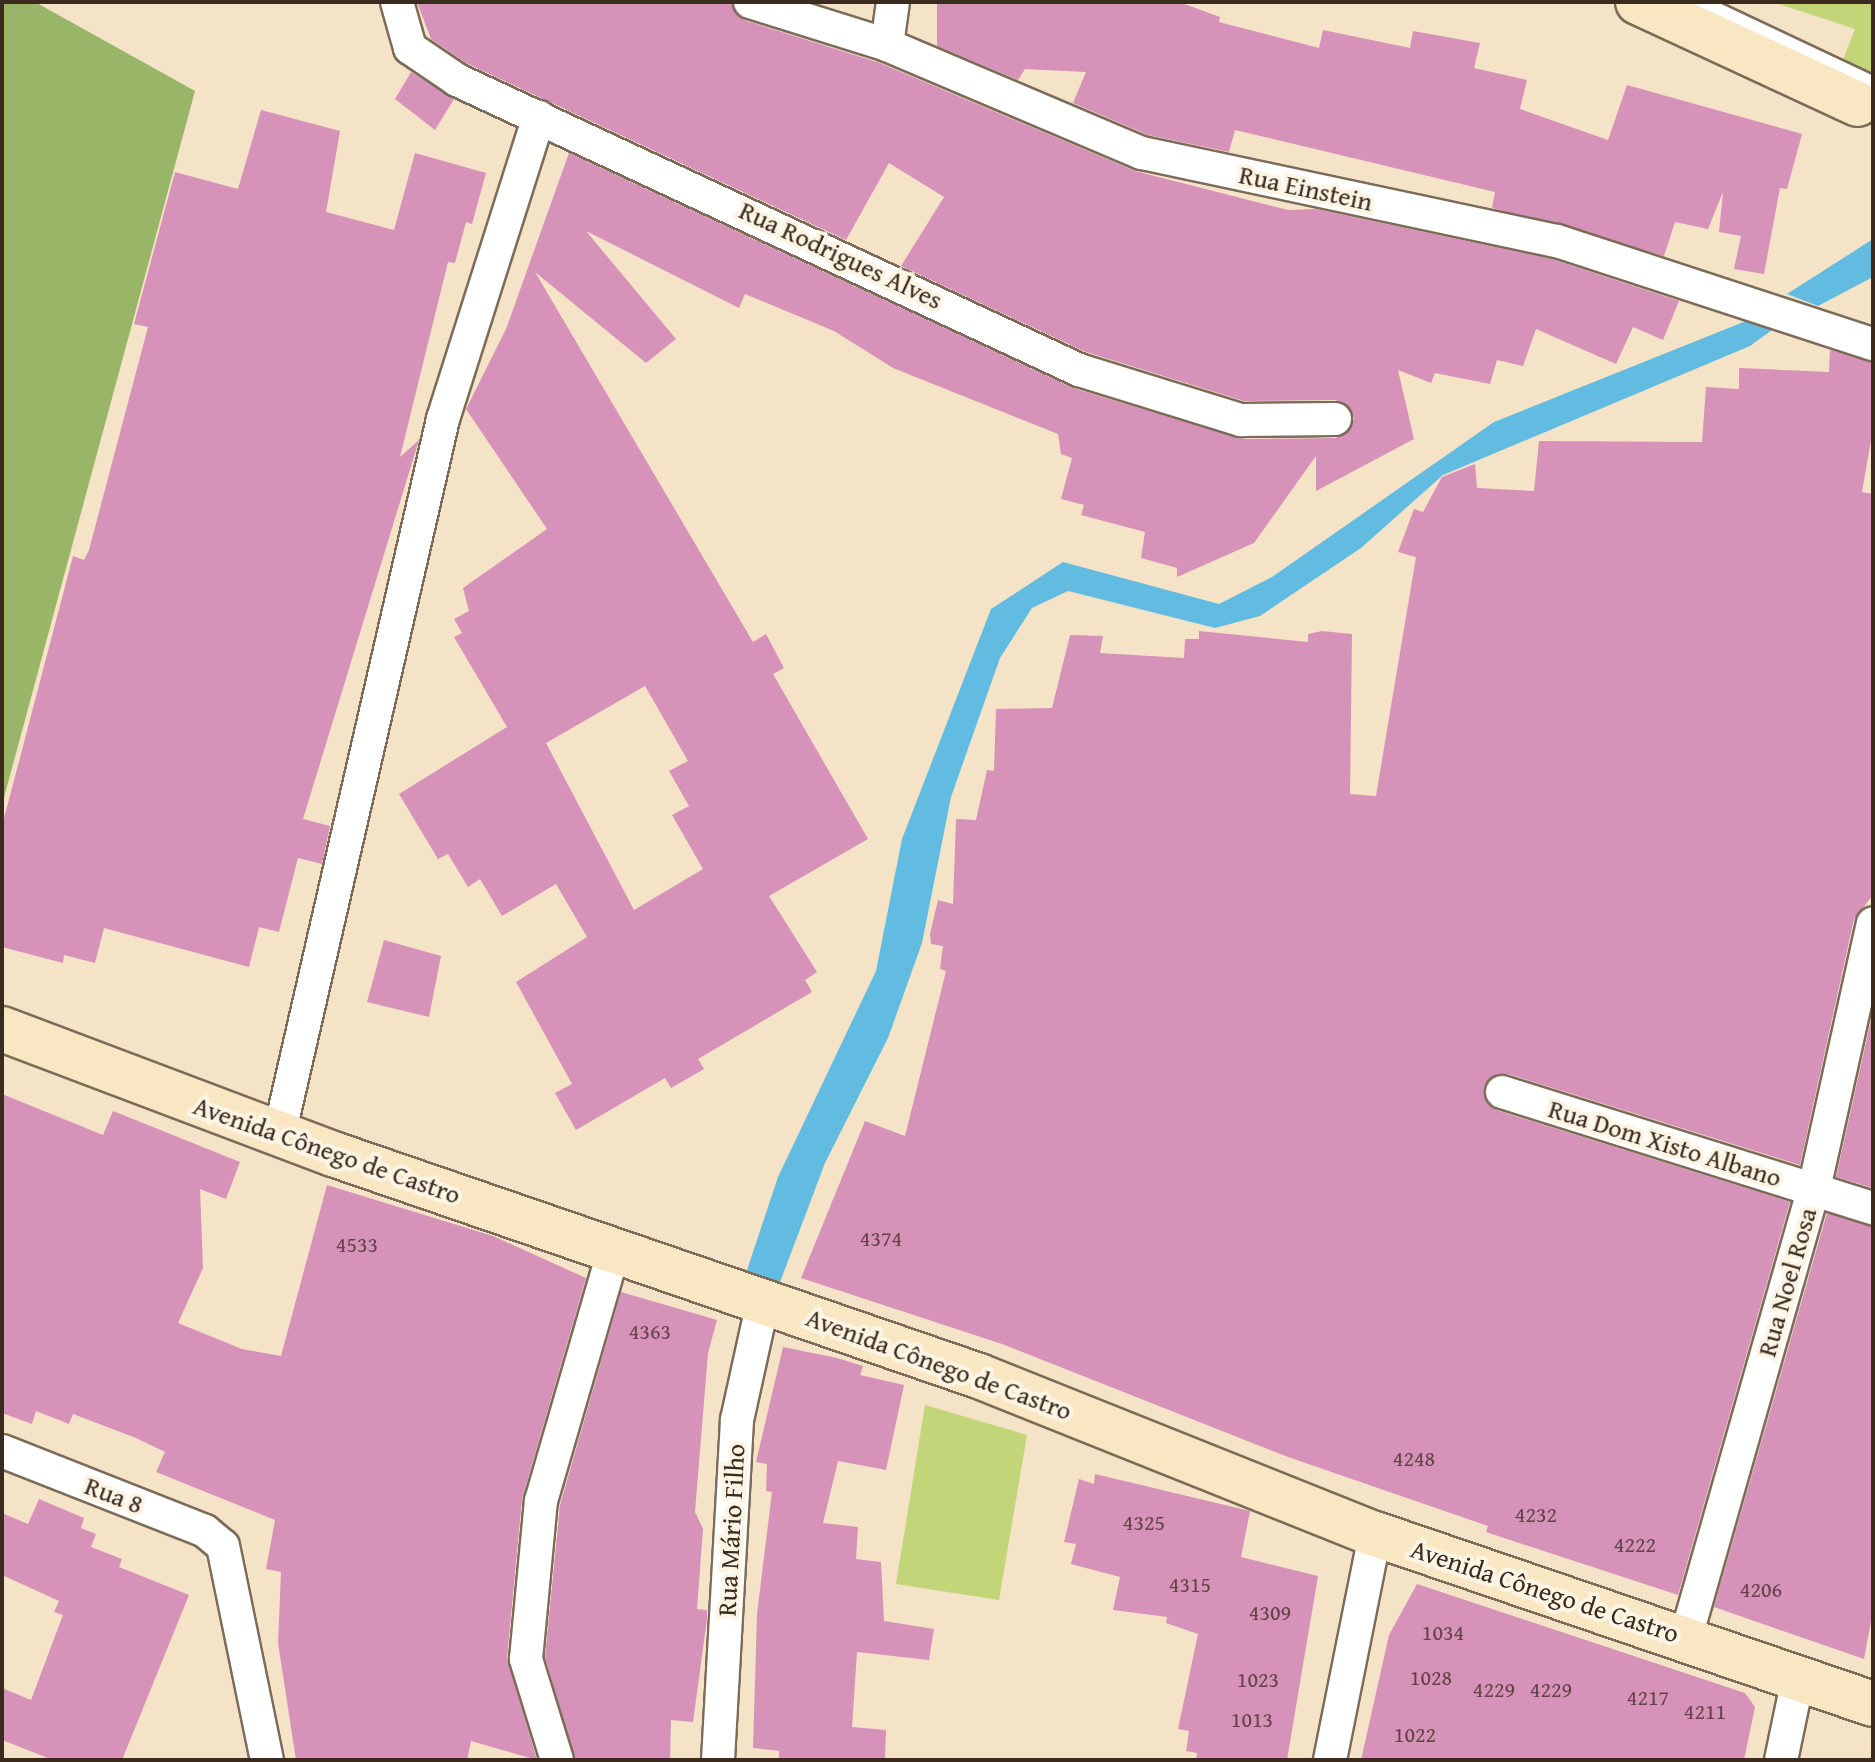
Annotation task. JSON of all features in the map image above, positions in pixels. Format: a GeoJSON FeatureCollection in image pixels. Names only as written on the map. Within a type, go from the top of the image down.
{"type":"FeatureCollection","features":[{"type":"Feature","properties":{"kind":"main road"},"geometry":{"type":"LineString","coordinates":[[1638,2],[1865,96]]}},
{"type":"Feature","properties":{"kind":"main road","name":"Avenida Cônego de Castro"},"geometry":{"type":"LineString","coordinates":[[2,1029],[279,1135],[614,1249],[1095,1420],[1375,1534],[1799,1674],[1873,1704]]}},
{"type":"Feature","properties":{"kind":"street","name":"Rua Rodrigues Alves"},"geometry":{"type":"LineString","coordinates":[[397,2],[410,48],[457,80],[1079,370],[1241,420],[1335,419]]}},
{"type":"Feature","properties":{"kind":"street","name":"Rua Einstein"},"geometry":{"type":"LineString","coordinates":[[750,2],[887,45],[1142,153],[1557,241],[1873,344]]}},
{"type":"Feature","properties":{"kind":"street"},"geometry":{"type":"LineString","coordinates":[[887,45],[893,2]]}},
{"type":"Feature","properties":{"kind":"street"},"geometry":{"type":"LineString","coordinates":[[1689,2],[1865,96]]}},
{"type":"Feature","properties":{"kind":"street"},"geometry":{"type":"LineString","coordinates":[[279,1135],[443,419],[539,117]]}},
{"type":"Feature","properties":{"kind":"street","name":"Rua Noel Rosa"},"geometry":{"type":"LineString","coordinates":[[1686,1637],[1814,1189],[1873,923]]}},
{"type":"Feature","properties":{"kind":"street","name":"Rua Dom Xisto Albano"},"geometry":{"type":"LineString","coordinates":[[1502,1092],[1873,1208]]}},
{"type":"Feature","properties":{"kind":"street"},"geometry":{"type":"LineString","coordinates":[[557,1760],[526,1659],[541,1501],[614,1249]]}},
{"type":"Feature","properties":{"kind":"street","name":"Rua Mário Filho"},"geometry":{"type":"LineString","coordinates":[[718,1760],[737,1420],[763,1302]]}},
{"type":"Feature","properties":{"kind":"street","name":"Rua 8"},"geometry":{"type":"LineString","coordinates":[[2,1451],[205,1531],[223,1546],[267,1760]]}},
{"type":"Feature","properties":{"kind":"street"},"geometry":{"type":"LineString","coordinates":[[1330,1760],[1375,1534]]}},
{"type":"Feature","properties":{"kind":"street"},"geometry":{"type":"LineString","coordinates":[[1781,1760],[1799,1674]]}},
{"type":"Feature","properties":{"kind":"green space"},"geometry":{"type":"Polygon","coordinates":[[[2,2],[35,2],[195,91],[2,805],[2,2]]]}},
{"type":"Feature","properties":{"kind":"green space"},"geometry":{"type":"Polygon","coordinates":[[[1773,2],[1873,2],[1873,78],[1843,59],[1855,29],[1773,2]]]}},
{"type":"Feature","properties":{"kind":"green space"},"geometry":{"type":"Polygon","coordinates":[[[925,1405],[1027,1435],[999,1600],[896,1584],[925,1405]]]}},
{"type":"Feature","properties":{"kind":"water"},"geometry":{"type":"Polygon","coordinates":[[[1873,239],[1873,277],[1818,306],[1787,294],[1873,239]]]}},
{"type":"Feature","properties":{"kind":"water"},"geometry":{"type":"Polygon","coordinates":[[[1756,317],[1779,325],[1750,346],[1443,475],[1361,548],[1260,616],[1215,628],[1068,591],[1032,608],[1000,658],[951,797],[922,943],[888,1038],[825,1163],[779,1285],[746,1273],[778,1177],[876,971],[902,839],[991,609],[1063,562],[1219,604],[1272,577],[1494,422],[1756,317]]]}},
{"type":"Feature","properties":{"kind":"building"},"geometry":{"type":"Polygon","coordinates":[[[417,2],[732,2],[744,20],[880,63],[1135,171],[1288,210],[1316,209],[1552,259],[1679,301],[1663,340],[1633,327],[1616,364],[1536,329],[1523,366],[1497,360],[1490,384],[1435,373],[1431,383],[1398,370],[1414,439],[1316,491],[1316,456],[1254,543],[1177,577],[1177,568],[1141,558],[1145,532],[1081,515],[1084,505],[1061,499],[1072,458],[1061,454],[1058,434],[893,368],[834,331],[745,294],[739,308],[586,231],[676,339],[646,363],[535,272],[753,642],[766,634],[784,668],[773,674],[868,839],[769,896],[817,972],[805,980],[812,992],[698,1059],[704,1069],[671,1088],[665,1078],[576,1130],[555,1093],[572,1084],[516,982],[587,937],[556,884],[502,916],[480,879],[468,887],[448,854],[438,859],[399,794],[507,727],[454,637],[462,633],[454,619],[469,611],[463,588],[547,529],[466,409],[506,329],[569,153],[1073,388],[1241,439],[1336,438],[1354,418],[1336,400],[1244,401],[1086,352],[901,266],[944,197],[889,163],[846,240],[466,63],[431,39],[417,2]],[[645,686],[546,743],[634,910],[703,869],[672,815],[689,806],[669,771],[688,761],[645,686]]]}},
{"type":"Feature","properties":{"kind":"building"},"geometry":{"type":"Polygon","coordinates":[[[937,2],[1179,2],[1220,17],[1219,22],[1319,48],[1323,30],[1410,48],[1413,31],[1480,43],[1474,68],[1527,80],[1520,109],[1608,140],[1627,85],[1802,134],[1787,189],[1780,188],[1764,274],[1734,269],[1741,236],[1719,232],[1723,192],[1708,229],[1675,222],[1664,256],[1492,208],[1495,192],[1235,130],[1229,152],[1148,135],[1073,103],[1086,72],[1025,69],[1018,80],[937,46],[937,2]]]}},
{"type":"Feature","properties":{"kind":"building"},"geometry":{"type":"Polygon","coordinates":[[[411,72],[454,99],[435,130],[395,99],[411,72]]]}},
{"type":"Feature","properties":{"kind":"building"},"geometry":{"type":"Polygon","coordinates":[[[261,110],[340,131],[326,212],[394,230],[415,153],[486,173],[472,224],[466,222],[455,263],[448,262],[400,457],[419,440],[303,819],[330,826],[322,864],[298,858],[279,932],[259,927],[249,967],[104,928],[95,963],[64,955],[63,963],[2,947],[2,826],[73,556],[84,560],[89,550],[148,327],[134,324],[175,172],[238,189],[261,110]]]}},
{"type":"Feature","properties":{"kind":"building"},"geometry":{"type":"Polygon","coordinates":[[[1830,350],[1873,362],[1873,429],[1862,492],[1873,494],[1873,895],[1854,919],[1800,1165],[1508,1074],[1484,1087],[1496,1110],[1790,1202],[1678,1595],[1486,1532],[1488,1526],[1288,1457],[1002,1344],[801,1278],[865,1121],[905,1136],[946,971],[940,969],[943,946],[931,944],[930,934],[938,900],[953,904],[956,819],[976,820],[987,770],[994,771],[996,709],[1052,708],[1070,635],[1103,636],[1100,653],[1184,658],[1185,639],[1199,639],[1199,631],[1308,642],[1308,634],[1322,631],[1352,634],[1350,794],[1376,796],[1416,557],[1398,552],[1414,509],[1423,512],[1442,477],[1475,464],[1477,488],[1534,491],[1539,441],[1702,442],[1706,387],[1739,389],[1739,368],[1829,372],[1830,350]]]}},
{"type":"Feature","properties":{"kind":"building"},"geometry":{"type":"Polygon","coordinates":[[[384,940],[441,956],[429,1017],[367,1002],[384,940]]]}},
{"type":"Feature","properties":{"kind":"building"},"geometry":{"type":"Polygon","coordinates":[[[1873,1011],[1873,1188],[1836,1177],[1873,1011]]]}},
{"type":"Feature","properties":{"kind":"building"},"geometry":{"type":"Polygon","coordinates":[[[2,1094],[103,1135],[113,1111],[240,1162],[226,1199],[200,1189],[203,1268],[178,1323],[242,1349],[281,1356],[327,1185],[493,1236],[586,1278],[522,1499],[507,1658],[537,1760],[471,1741],[467,1760],[296,1760],[278,1643],[281,1572],[266,1569],[275,1520],[156,1472],[165,1452],[136,1438],[73,1414],[69,1424],[36,1411],[32,1424],[2,1413],[2,1094]]]}},
{"type":"Feature","properties":{"kind":"building"},"geometry":{"type":"Polygon","coordinates":[[[1827,1213],[1873,1226],[1873,1610],[1864,1659],[1714,1607],[1827,1213]]]}},
{"type":"Feature","properties":{"kind":"building"},"geometry":{"type":"Polygon","coordinates":[[[621,1292],[717,1320],[708,1353],[695,1512],[703,1529],[697,1609],[707,1610],[707,1619],[693,1722],[671,1720],[670,1760],[575,1760],[545,1657],[560,1505],[621,1292]]]}},
{"type":"Feature","properties":{"kind":"building"},"geometry":{"type":"Polygon","coordinates":[[[783,1347],[863,1366],[860,1375],[904,1385],[886,1470],[838,1461],[823,1523],[858,1527],[856,1559],[881,1562],[884,1621],[934,1629],[929,1660],[857,1652],[852,1727],[886,1730],[885,1760],[779,1760],[779,1751],[753,1748],[757,1614],[772,1492],[766,1491],[767,1464],[756,1462],[783,1347]]]}},
{"type":"Feature","properties":{"kind":"building"},"geometry":{"type":"Polygon","coordinates":[[[1095,1474],[1250,1511],[1241,1557],[1318,1576],[1287,1760],[1196,1760],[1197,1753],[1186,1751],[1189,1731],[1178,1729],[1198,1634],[1166,1623],[1167,1617],[1113,1610],[1120,1577],[1071,1564],[1076,1544],[1064,1542],[1079,1479],[1094,1484],[1095,1474]]]}},
{"type":"Feature","properties":{"kind":"building"},"geometry":{"type":"Polygon","coordinates":[[[39,1499],[84,1518],[81,1528],[96,1534],[91,1547],[122,1559],[119,1567],[189,1595],[122,1760],[53,1760],[2,1740],[2,1688],[31,1700],[63,1615],[54,1612],[59,1601],[2,1575],[2,1513],[28,1524],[39,1499]]]}},
{"type":"Feature","properties":{"kind":"building"},"geometry":{"type":"Polygon","coordinates":[[[1417,1584],[1745,1693],[1755,1707],[1744,1760],[1361,1760],[1389,1635],[1417,1584]]]}}]}
